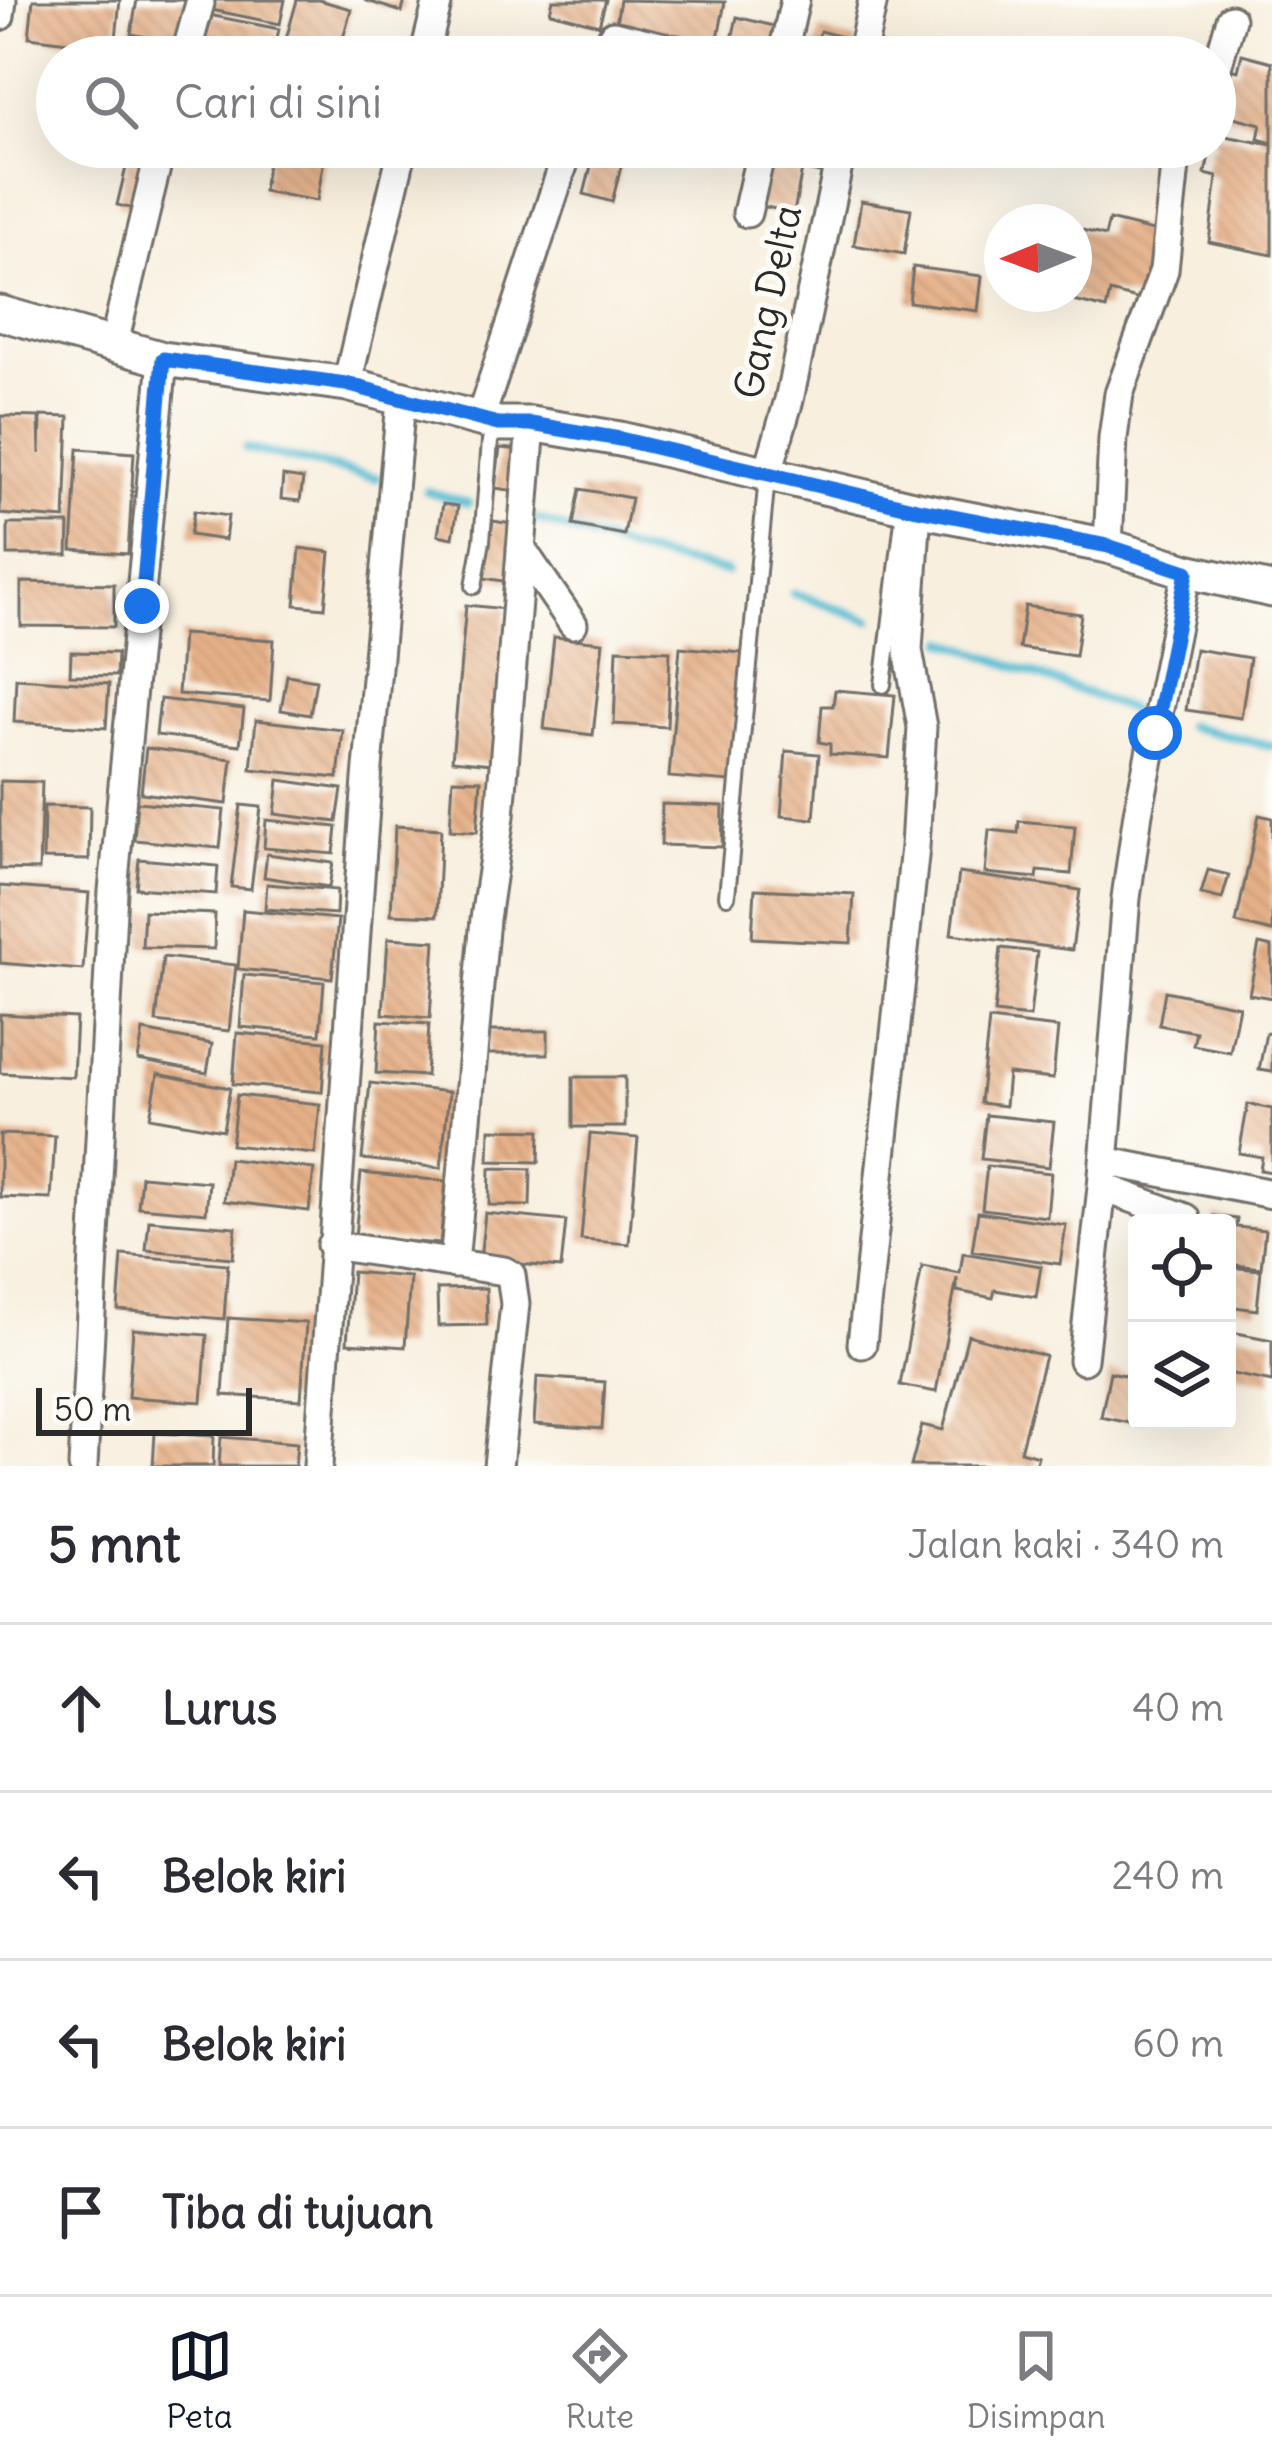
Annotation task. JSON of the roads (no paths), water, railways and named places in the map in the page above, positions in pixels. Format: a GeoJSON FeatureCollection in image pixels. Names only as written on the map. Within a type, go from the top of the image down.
{"type":"FeatureCollection","features":[{"type":"Feature","properties":{"kind":"street"},"geometry":{"type":"LineString","coordinates":[[0,16],[2,0]]}},
{"type":"Feature","properties":{"kind":"street"},"geometry":{"type":"LineString","coordinates":[[429,36],[438,0]]}},
{"type":"Feature","properties":{"kind":"street"},"geometry":{"type":"LineString","coordinates":[[787,36],[795,0]]}},
{"type":"Feature","properties":{"kind":"street"},"geometry":{"type":"LineString","coordinates":[[866,36],[874,0]]}},
{"type":"Feature","properties":{"kind":"street"},"geometry":{"type":"LineString","coordinates":[[191,36],[200,3]]}},
{"type":"Feature","properties":{"kind":"street"},"geometry":{"type":"LineString","coordinates":[[1226,36],[1231,19]]}},
{"type":"Feature","properties":{"kind":"street"},"geometry":{"type":"LineString","coordinates":[[114,344],[156,168]]}},
{"type":"Feature","properties":{"kind":"street"},"geometry":{"type":"LineString","coordinates":[[346,384],[398,168]]}},
{"type":"Feature","properties":{"kind":"street"},"geometry":{"type":"LineString","coordinates":[[454,1264],[482,942],[500,816],[521,548],[503,422],[564,168]]}},
{"type":"Feature","properties":{"kind":"street"},"geometry":{"type":"LineString","coordinates":[[747,213],[757,168]]}},
{"type":"Feature","properties":{"kind":"street","name":"Gang Delta"},"geometry":{"type":"LineString","coordinates":[[768,472],[789,400],[838,168]]}},
{"type":"Feature","properties":{"kind":"street"},"geometry":{"type":"LineString","coordinates":[[1108,546],[1119,394],[1163,270],[1175,168]]}},
{"type":"Feature","properties":{"kind":"street"},"geometry":{"type":"LineString","coordinates":[[0,313],[163,359],[346,384],[503,422],[620,439],[911,507],[1108,546],[1187,572],[1272,590]]}},
{"type":"Feature","properties":{"kind":"street"},"geometry":{"type":"LineString","coordinates":[[83,1466],[112,890],[163,359]]}},
{"type":"Feature","properties":{"kind":"street"},"geometry":{"type":"LineString","coordinates":[[318,1466],[331,1245],[401,401]]}},
{"type":"Feature","properties":{"kind":"street"},"geometry":{"type":"LineString","coordinates":[[862,1344],[915,847],[922,727],[908,650],[911,507]]}},
{"type":"Feature","properties":{"kind":"street"},"geometry":{"type":"LineString","coordinates":[[521,548],[573,624]]}},
{"type":"Feature","properties":{"kind":"street"},"geometry":{"type":"LineString","coordinates":[[1083,1360],[1129,877],[1187,572]]}},
{"type":"Feature","properties":{"kind":"street"},"geometry":{"type":"LineString","coordinates":[[1103,1174],[1272,1194]]}},
{"type":"Feature","properties":{"kind":"street"},"geometry":{"type":"LineString","coordinates":[[1103,1174],[1178,1214]]}},
{"type":"Feature","properties":{"kind":"street"},"geometry":{"type":"LineString","coordinates":[[331,1245],[504,1271],[514,1283],[498,1466]]}},
{"type":"Feature","properties":{"kind":"lane"},"geometry":{"type":"LineString","coordinates":[[474,586],[490,441],[503,422]]}},
{"type":"Feature","properties":{"kind":"lane"},"geometry":{"type":"LineString","coordinates":[[727,896],[768,472]]}},
{"type":"Feature","properties":{"kind":"lane"},"geometry":{"type":"LineString","coordinates":[[883,685],[911,507]]}},
{"type":"Feature","properties":{"kind":"waterway"},"geometry":{"type":"LineString","coordinates":[[246,448],[377,478]]}},
{"type":"Feature","properties":{"kind":"waterway"},"geometry":{"type":"LineString","coordinates":[[427,491],[468,503]]}},
{"type":"Feature","properties":{"kind":"waterway"},"geometry":{"type":"LineString","coordinates":[[536,519],[636,552],[726,572]]}},
{"type":"Feature","properties":{"kind":"waterway"},"geometry":{"type":"LineString","coordinates":[[793,593],[870,620]]}},
{"type":"Feature","properties":{"kind":"waterway"},"geometry":{"type":"LineString","coordinates":[[946,641],[1131,710]]}},
{"type":"Feature","properties":{"kind":"waterway"},"geometry":{"type":"LineString","coordinates":[[1187,726],[1272,746]]}}]}
